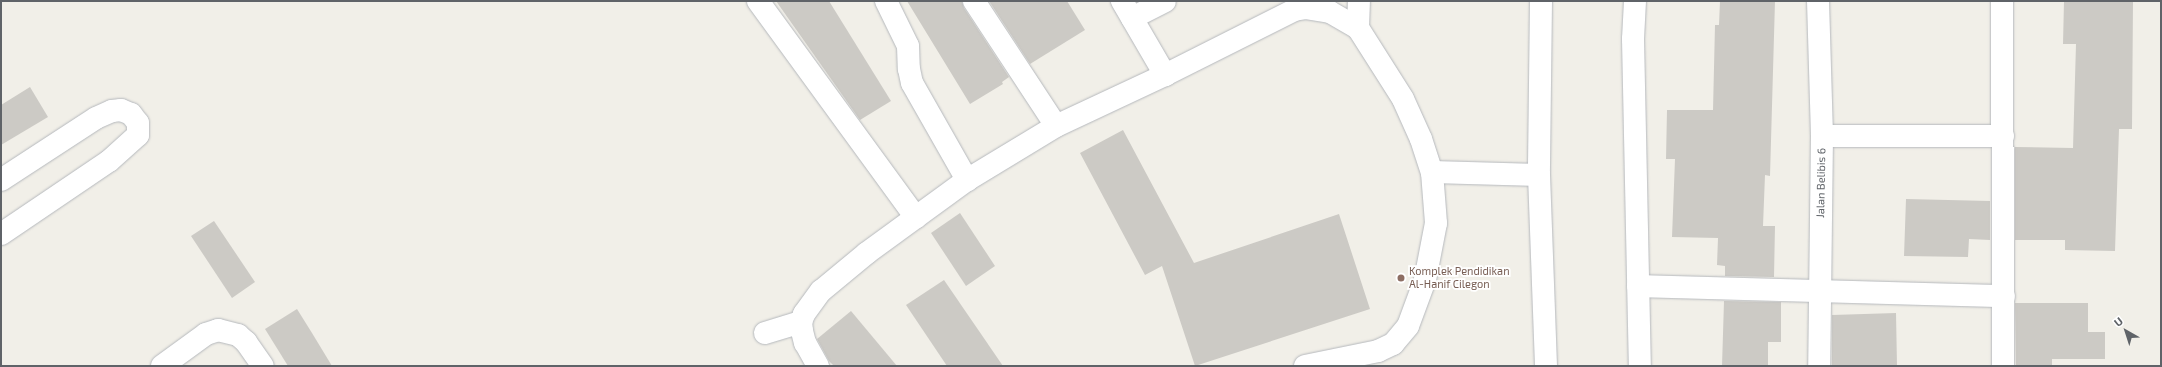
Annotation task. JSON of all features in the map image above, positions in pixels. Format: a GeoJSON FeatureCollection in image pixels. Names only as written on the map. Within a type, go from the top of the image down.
{"type":"FeatureCollection","features":[{"type":"Feature","properties":{"kind":"street"},"geometry":{"type":"LineString","coordinates":[[758,1],[916,218]]}},
{"type":"Feature","properties":{"kind":"street"},"geometry":{"type":"LineString","coordinates":[[886,1],[908,46],[909,69],[912,83],[966,180]]}},
{"type":"Feature","properties":{"kind":"street"},"geometry":{"type":"LineString","coordinates":[[974,1],[1056,126]]}},
{"type":"Feature","properties":{"kind":"street"},"geometry":{"type":"LineString","coordinates":[[1165,1],[1127,9],[1165,75]]}},
{"type":"Feature","properties":{"kind":"street"},"geometry":{"type":"LineString","coordinates":[[1358,28],[1359,1]]}},
{"type":"Feature","properties":{"kind":"street"},"geometry":{"type":"LineString","coordinates":[[1541,1],[1539,175],[1546,366]]}},
{"type":"Feature","properties":{"kind":"street"},"geometry":{"type":"LineString","coordinates":[[1635,1],[1633,39],[1640,366]]}},
{"type":"Feature","properties":{"kind":"street","name":"Jalan Belibis 6"},"geometry":{"type":"LineString","coordinates":[[1818,1],[1822,136],[1819,366]]}},
{"type":"Feature","properties":{"kind":"street"},"geometry":{"type":"LineString","coordinates":[[2002,1],[2003,366]]}},
{"type":"Feature","properties":{"kind":"street"},"geometry":{"type":"LineString","coordinates":[[818,366],[805,343],[801,322],[809,304],[821,291],[867,253],[966,180],[1056,126],[1300,9],[1305,8],[1330,12],[1358,28],[1404,100],[1421,139],[1432,172],[1436,223],[1425,280],[1408,326],[1393,344],[1378,352],[1305,366]]}},
{"type":"Feature","properties":{"kind":"street"},"geometry":{"type":"LineString","coordinates":[[1,180],[96,118],[112,111],[121,110],[131,114],[138,123],[138,135],[109,161],[1,234]]}},
{"type":"Feature","properties":{"kind":"street"},"geometry":{"type":"LineString","coordinates":[[1822,136],[2003,136]]}},
{"type":"Feature","properties":{"kind":"street"},"geometry":{"type":"LineString","coordinates":[[1432,172],[1539,175]]}},
{"type":"Feature","properties":{"kind":"street"},"geometry":{"type":"LineString","coordinates":[[1638,286],[2004,296]]}},
{"type":"Feature","properties":{"kind":"street"},"geometry":{"type":"LineString","coordinates":[[764,333],[801,322]]}},
{"type":"Feature","properties":{"kind":"street"},"geometry":{"type":"LineString","coordinates":[[162,366],[206,334],[218,330],[238,335],[246,342],[263,366]]}},
{"type":"Feature","properties":{"kind":"building"},"geometry":{"type":"Polygon","coordinates":[[[776,1],[829,1],[891,101],[860,120],[776,1]]]}},
{"type":"Feature","properties":{"kind":"building"},"geometry":{"type":"Polygon","coordinates":[[[907,1],[962,1],[964,8],[1009,77],[1002,82],[1003,84],[970,104],[907,1]]]}},
{"type":"Feature","properties":{"kind":"building"},"geometry":{"type":"Polygon","coordinates":[[[989,1],[1067,1],[1085,30],[1030,64],[989,1]]]}},
{"type":"Feature","properties":{"kind":"building"},"geometry":{"type":"Polygon","coordinates":[[[1720,1],[1775,1],[1770,176],[1765,175],[1763,226],[1775,226],[1774,277],[1725,276],[1725,266],[1717,265],[1718,238],[1672,237],[1675,159],[1666,159],[1667,110],[1713,110],[1715,25],[1719,25],[1720,1]]]}},
{"type":"Feature","properties":{"kind":"building"},"geometry":{"type":"Polygon","coordinates":[[[2064,1],[2133,2],[2132,129],[2119,129],[2115,251],[2065,250],[2065,240],[2015,240],[2015,147],[2073,148],[2076,44],[2063,44],[2064,1]]]}},
{"type":"Feature","properties":{"kind":"building"},"geometry":{"type":"Polygon","coordinates":[[[30,87],[48,117],[1,145],[1,105],[30,87]]]}},
{"type":"Feature","properties":{"kind":"building"},"geometry":{"type":"Polygon","coordinates":[[[1123,130],[1194,263],[1339,214],[1370,309],[1195,366],[1162,266],[1145,275],[1080,153],[1123,130]]]}},
{"type":"Feature","properties":{"kind":"building"},"geometry":{"type":"Polygon","coordinates":[[[1906,199],[1990,201],[1990,240],[1969,239],[1968,257],[1904,256],[1906,199]]]}},
{"type":"Feature","properties":{"kind":"building"},"geometry":{"type":"Polygon","coordinates":[[[960,213],[995,266],[966,286],[931,233],[960,213]]]}},
{"type":"Feature","properties":{"kind":"building"},"geometry":{"type":"Polygon","coordinates":[[[214,221],[255,282],[232,298],[191,236],[214,221]]]}},
{"type":"Feature","properties":{"kind":"building"},"geometry":{"type":"Polygon","coordinates":[[[944,280],[1003,366],[947,366],[906,305],[944,280]]]}},
{"type":"Feature","properties":{"kind":"building"},"geometry":{"type":"Polygon","coordinates":[[[1724,301],[1781,302],[1781,342],[1768,342],[1768,366],[1722,366],[1724,301]]]}},
{"type":"Feature","properties":{"kind":"building"},"geometry":{"type":"Polygon","coordinates":[[[2015,303],[2088,303],[2088,332],[2105,332],[2105,359],[2052,359],[2052,366],[2016,366],[2015,303]]]}},
{"type":"Feature","properties":{"kind":"building"},"geometry":{"type":"Polygon","coordinates":[[[297,309],[332,366],[288,366],[265,329],[297,309]]]}},
{"type":"Feature","properties":{"kind":"building"},"geometry":{"type":"Polygon","coordinates":[[[851,311],[897,366],[834,366],[829,361],[817,339],[851,311]]]}},
{"type":"Feature","properties":{"kind":"building"},"geometry":{"type":"Polygon","coordinates":[[[1896,313],[1897,366],[1832,366],[1832,315],[1896,313]]]}},
{"type":"Feature","properties":{"kind":"place","name":"Komplek Pendidikan Al-Hanif Cilegon"},"geometry":{"type":"Point","coordinates":[1401,278]}}]}
